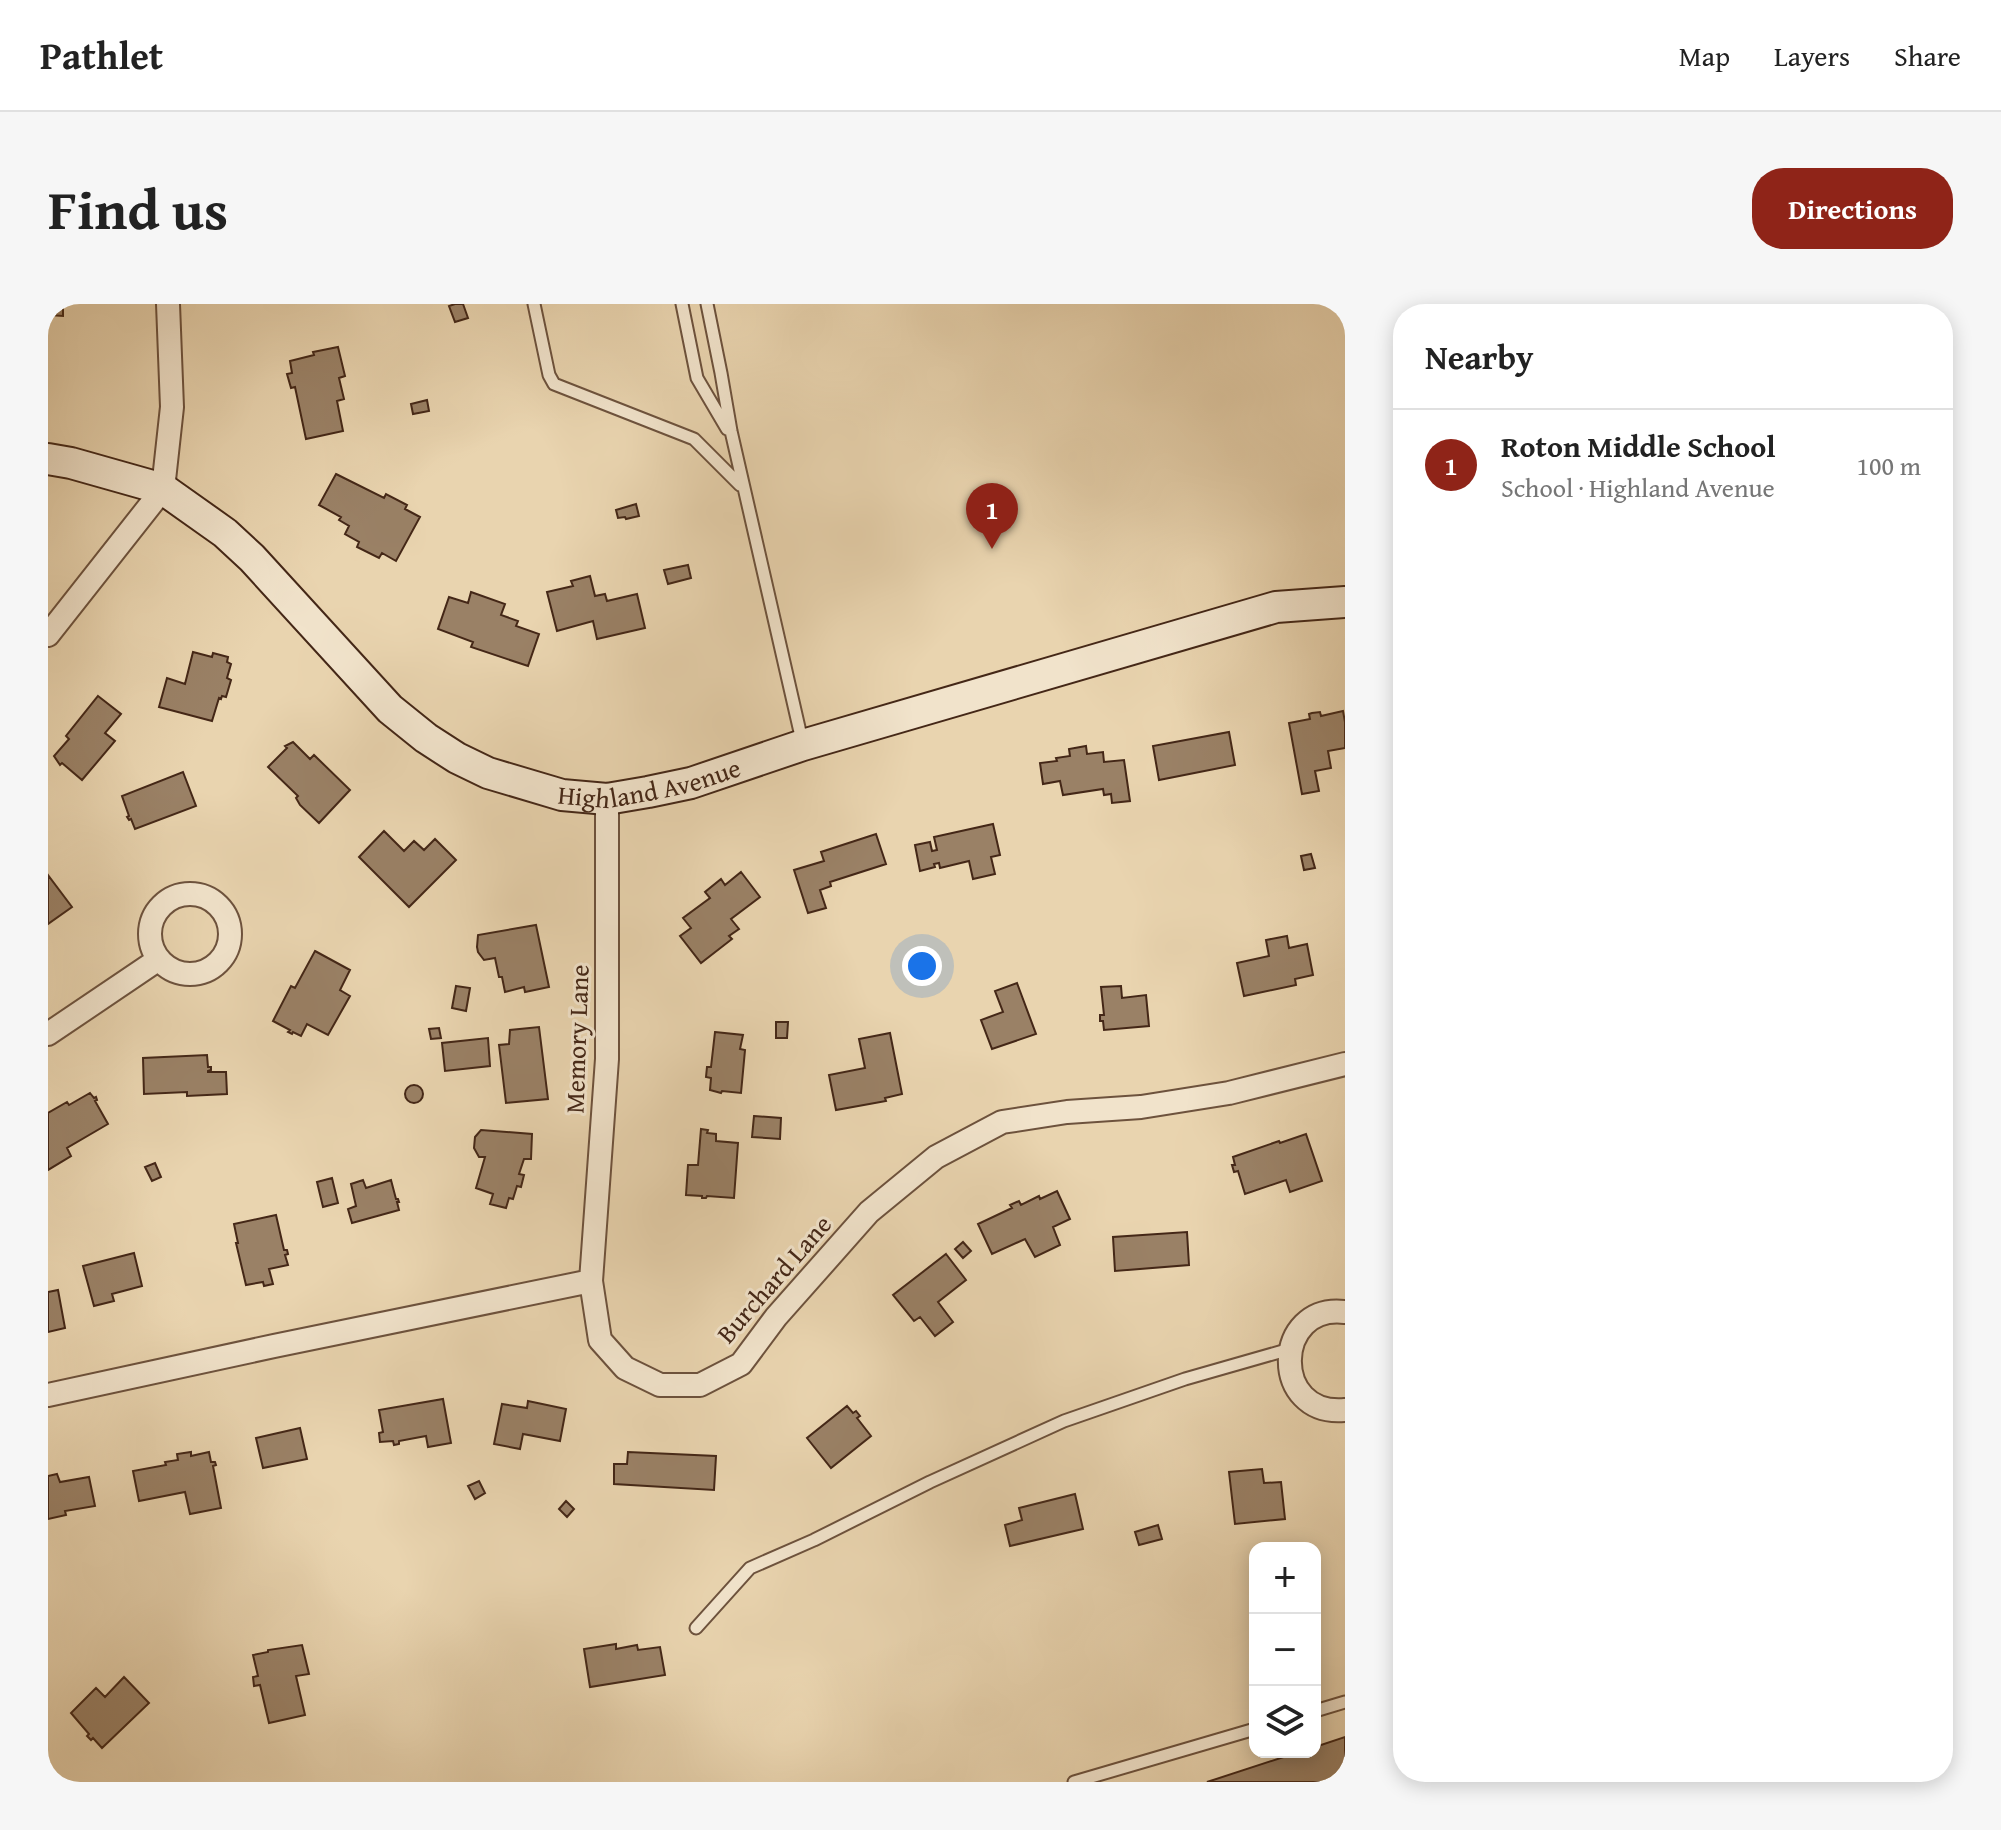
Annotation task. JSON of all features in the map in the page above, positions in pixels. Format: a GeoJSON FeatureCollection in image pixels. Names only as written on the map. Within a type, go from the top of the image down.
{"type":"FeatureCollection","features":[{"type":"Feature","properties":{"kind":"street"},"geometry":{"type":"LineString","coordinates":[[48,635],[163,489],[172,407],[168,304]]}},
{"type":"Feature","properties":{"kind":"street","name":"Highland Avenue"},"geometry":{"type":"LineString","coordinates":[[48,459],[163,489],[225,533],[252,558],[390,709],[426,738],[457,758],[499,777],[562,795],[607,799],[691,783],[803,745],[1276,607],[1345,602]]}},
{"type":"Feature","properties":{"kind":"street","name":"Memory Lane"},"geometry":{"type":"LineString","coordinates":[[591,1281],[607,1059],[607,799]]}},
{"type":"Feature","properties":{"kind":"street"},"geometry":{"type":"LineString","coordinates":[[48,1034],[159,959]]}},
{"type":"Feature","properties":{"kind":"street","name":"Burchard Lane"},"geometry":{"type":"LineString","coordinates":[[591,1281],[600,1340],[625,1368],[660,1385],[700,1385],[741,1364],[776,1317],[869,1212],[936,1157],[1002,1122],[1067,1112],[1141,1107],[1229,1093],[1345,1064]]}},
{"type":"Feature","properties":{"kind":"street"},"geometry":{"type":"LineString","coordinates":[[48,1395],[591,1281]]}},
{"type":"Feature","properties":{"kind":"street"},"geometry":{"type":"LineString","coordinates":[[1345,1312],[1321,1314],[1307,1322],[1296,1334],[1290,1349],[1289,1371],[1305,1399],[1319,1407],[1345,1410]]}},
{"type":"Feature","properties":{"kind":"lane"},"geometry":{"type":"LineString","coordinates":[[534,304],[549,375],[554,384],[694,439],[743,485]]}},
{"type":"Feature","properties":{"kind":"lane"},"geometry":{"type":"LineString","coordinates":[[682,304],[697,378],[731,431]]}},
{"type":"Feature","properties":{"kind":"lane"},"geometry":{"type":"LineString","coordinates":[[707,304],[731,431],[803,745]]}},
{"type":"Feature","properties":{"kind":"lane"},"geometry":{"type":"LineString","coordinates":[[696,1628],[750,1568],[943,1476],[1064,1421],[1185,1379],[1290,1349]]}},
{"type":"Feature","properties":{"kind":"lane"},"geometry":{"type":"LineString","coordinates":[[1321,1709],[1345,1702]]}},
{"type":"Feature","properties":{"kind":"lane"},"geometry":{"type":"LineString","coordinates":[[1074,1782],[1249,1731]]}},
{"type":"Feature","properties":{"kind":"building"},"geometry":{"type":"Polygon","coordinates":[[[48,304],[63,304],[63,316],[48,315],[48,304]]]}},
{"type":"Feature","properties":{"kind":"building"},"geometry":{"type":"Polygon","coordinates":[[[463,304],[468,318],[455,322],[449,306],[463,304]]]}},
{"type":"Feature","properties":{"kind":"building"},"geometry":{"type":"Polygon","coordinates":[[[338,347],[345,376],[339,378],[344,399],[337,401],[343,431],[306,439],[295,387],[291,388],[287,374],[292,373],[290,361],[338,347]]]}},
{"type":"Feature","properties":{"kind":"building"},"geometry":{"type":"Polygon","coordinates":[[[427,400],[429,411],[413,414],[411,404],[427,400]]]}},
{"type":"Feature","properties":{"kind":"building"},"geometry":{"type":"Polygon","coordinates":[[[336,474],[384,498],[386,494],[407,505],[405,509],[420,517],[396,561],[382,553],[379,558],[357,547],[359,542],[345,534],[349,526],[339,520],[341,517],[319,505],[336,474]]]}},
{"type":"Feature","properties":{"kind":"building"},"geometry":{"type":"Polygon","coordinates":[[[636,504],[639,516],[618,518],[616,510],[636,504]]]}},
{"type":"Feature","properties":{"kind":"building"},"geometry":{"type":"Polygon","coordinates":[[[688,565],[691,578],[668,584],[664,570],[688,565]]]}},
{"type":"Feature","properties":{"kind":"building"},"geometry":{"type":"Polygon","coordinates":[[[590,576],[595,596],[605,594],[607,601],[637,594],[645,628],[597,639],[593,621],[557,631],[547,592],[573,586],[571,581],[590,576]]]}},
{"type":"Feature","properties":{"kind":"building"},"geometry":{"type":"Polygon","coordinates":[[[471,592],[505,604],[501,615],[518,621],[516,626],[539,634],[528,666],[471,647],[473,642],[438,629],[449,597],[468,603],[471,592]]]}},
{"type":"Feature","properties":{"kind":"building"},"geometry":{"type":"Polygon","coordinates":[[[193,652],[228,657],[227,662],[231,664],[226,697],[219,698],[212,721],[159,707],[167,678],[185,684],[193,652]]]}},
{"type":"Feature","properties":{"kind":"building"},"geometry":{"type":"Polygon","coordinates":[[[98,696],[121,714],[105,733],[115,741],[82,780],[62,763],[60,765],[54,756],[98,696]]]}},
{"type":"Feature","properties":{"kind":"building"},"geometry":{"type":"Polygon","coordinates":[[[1343,711],[1345,748],[1328,751],[1331,768],[1315,771],[1319,791],[1302,794],[1289,723],[1310,719],[1309,714],[1312,713],[1320,712],[1321,716],[1343,711]]]}},
{"type":"Feature","properties":{"kind":"building"},"geometry":{"type":"Polygon","coordinates":[[[1229,732],[1235,765],[1159,780],[1153,746],[1229,732]]]}},
{"type":"Feature","properties":{"kind":"building"},"geometry":{"type":"Polygon","coordinates":[[[293,742],[310,759],[314,755],[350,790],[319,823],[300,805],[298,796],[268,767],[287,748],[285,746],[293,742]]]}},
{"type":"Feature","properties":{"kind":"building"},"geometry":{"type":"Polygon","coordinates":[[[1086,746],[1087,754],[1103,752],[1104,762],[1124,760],[1130,801],[1112,803],[1111,794],[1104,795],[1103,789],[1063,795],[1060,781],[1043,784],[1040,763],[1057,761],[1056,758],[1070,756],[1069,749],[1086,746]]]}},
{"type":"Feature","properties":{"kind":"building"},"geometry":{"type":"Polygon","coordinates":[[[183,772],[196,806],[135,829],[127,817],[122,796],[183,772]]]}},
{"type":"Feature","properties":{"kind":"building"},"geometry":{"type":"Polygon","coordinates":[[[993,824],[1000,855],[991,857],[995,874],[973,879],[969,861],[940,868],[939,863],[934,864],[935,867],[920,871],[915,845],[930,842],[932,851],[937,850],[934,837],[993,824]]]}},
{"type":"Feature","properties":{"kind":"building"},"geometry":{"type":"Polygon","coordinates":[[[384,831],[404,851],[414,841],[424,850],[435,839],[456,860],[409,907],[359,857],[384,831]]]}},
{"type":"Feature","properties":{"kind":"building"},"geometry":{"type":"Polygon","coordinates":[[[876,834],[886,864],[830,882],[831,886],[820,890],[826,908],[808,913],[794,870],[824,861],[821,852],[876,834]]]}},
{"type":"Feature","properties":{"kind":"building"},"geometry":{"type":"Polygon","coordinates":[[[1311,854],[1315,868],[1304,870],[1301,856],[1311,854]]]}},
{"type":"Feature","properties":{"kind":"building"},"geometry":{"type":"Polygon","coordinates":[[[741,872],[760,897],[731,919],[739,929],[729,936],[732,939],[701,963],[680,936],[691,928],[683,918],[710,898],[705,892],[721,879],[725,885],[741,872]]]}},
{"type":"Feature","properties":{"kind":"building"},"geometry":{"type":"Polygon","coordinates":[[[48,875],[72,907],[48,924],[48,875]]]}},
{"type":"Feature","properties":{"kind":"building"},"geometry":{"type":"Polygon","coordinates":[[[536,925],[549,987],[525,992],[524,987],[505,992],[495,958],[484,960],[478,952],[478,935],[536,925]]]}},
{"type":"Feature","properties":{"kind":"building"},"geometry":{"type":"Polygon","coordinates":[[[1287,936],[1289,948],[1307,944],[1313,975],[1295,979],[1296,985],[1244,996],[1237,963],[1269,956],[1266,940],[1287,936]]]}},
{"type":"Feature","properties":{"kind":"building"},"geometry":{"type":"Polygon","coordinates":[[[315,951],[350,970],[340,990],[350,996],[328,1035],[307,1024],[301,1036],[288,1032],[290,1030],[273,1021],[291,986],[295,988],[315,951]]]}},
{"type":"Feature","properties":{"kind":"building"},"geometry":{"type":"Polygon","coordinates":[[[1017,983],[1036,1034],[992,1049],[981,1020],[1003,1012],[995,991],[1017,983]]]}},
{"type":"Feature","properties":{"kind":"building"},"geometry":{"type":"Polygon","coordinates":[[[456,986],[470,988],[466,1011],[452,1008],[456,986]]]}},
{"type":"Feature","properties":{"kind":"building"},"geometry":{"type":"Polygon","coordinates":[[[1121,986],[1122,998],[1146,995],[1149,1026],[1104,1030],[1103,1021],[1100,1021],[1100,1015],[1104,1015],[1101,987],[1121,986]]]}},
{"type":"Feature","properties":{"kind":"building"},"geometry":{"type":"Polygon","coordinates":[[[776,1022],[788,1022],[787,1038],[776,1038],[776,1022]]]}},
{"type":"Feature","properties":{"kind":"building"},"geometry":{"type":"Polygon","coordinates":[[[539,1027],[548,1099],[506,1103],[499,1045],[509,1044],[510,1030],[539,1027]]]}},
{"type":"Feature","properties":{"kind":"building"},"geometry":{"type":"Polygon","coordinates":[[[439,1028],[441,1038],[431,1039],[429,1029],[439,1028]]]}},
{"type":"Feature","properties":{"kind":"building"},"geometry":{"type":"Polygon","coordinates":[[[715,1032],[743,1035],[740,1049],[745,1050],[741,1093],[710,1090],[711,1078],[706,1077],[707,1067],[711,1067],[715,1032]]]}},
{"type":"Feature","properties":{"kind":"building"},"geometry":{"type":"Polygon","coordinates":[[[890,1033],[902,1094],[885,1098],[886,1101],[836,1110],[829,1075],[865,1068],[859,1039],[890,1033]]]}},
{"type":"Feature","properties":{"kind":"building"},"geometry":{"type":"Polygon","coordinates":[[[488,1038],[490,1066],[445,1071],[442,1043],[488,1038]]]}},
{"type":"Feature","properties":{"kind":"building"},"geometry":{"type":"Polygon","coordinates":[[[207,1055],[208,1067],[211,1067],[208,1072],[226,1072],[227,1094],[144,1094],[143,1058],[207,1055]]]}},
{"type":"Feature","properties":{"kind":"building"},"geometry":{"type":"Polygon","coordinates":[[[414,1085],[423,1094],[414,1103],[405,1094],[414,1085]]]}},
{"type":"Feature","properties":{"kind":"building"},"geometry":{"type":"Polygon","coordinates":[[[90,1093],[96,1097],[95,1101],[108,1124],[67,1148],[71,1156],[48,1170],[48,1113],[90,1093]]]}},
{"type":"Feature","properties":{"kind":"building"},"geometry":{"type":"Polygon","coordinates":[[[754,1116],[781,1118],[780,1139],[752,1137],[754,1116]]]}},
{"type":"Feature","properties":{"kind":"building"},"geometry":{"type":"Polygon","coordinates":[[[701,1129],[716,1134],[716,1141],[738,1143],[734,1198],[686,1195],[688,1165],[698,1165],[701,1129]]]}},
{"type":"Feature","properties":{"kind":"building"},"geometry":{"type":"Polygon","coordinates":[[[481,1130],[532,1134],[531,1159],[524,1159],[519,1174],[524,1175],[521,1187],[517,1186],[506,1208],[490,1204],[493,1194],[476,1188],[485,1157],[479,1157],[474,1148],[475,1137],[481,1130]]]}},
{"type":"Feature","properties":{"kind":"building"},"geometry":{"type":"Polygon","coordinates":[[[1306,1134],[1322,1181],[1290,1192],[1286,1180],[1245,1194],[1238,1171],[1234,1172],[1233,1157],[1306,1134]]]}},
{"type":"Feature","properties":{"kind":"building"},"geometry":{"type":"Polygon","coordinates":[[[155,1163],[161,1177],[152,1181],[145,1167],[155,1163]]]}},
{"type":"Feature","properties":{"kind":"building"},"geometry":{"type":"Polygon","coordinates":[[[332,1178],[338,1203],[323,1207],[317,1182],[332,1178]]]}},
{"type":"Feature","properties":{"kind":"building"},"geometry":{"type":"Polygon","coordinates":[[[363,1180],[366,1188],[391,1180],[399,1210],[352,1223],[348,1209],[356,1206],[351,1184],[363,1180]]]}},
{"type":"Feature","properties":{"kind":"building"},"geometry":{"type":"Polygon","coordinates":[[[1057,1191],[1070,1219],[1053,1227],[1060,1245],[1035,1257],[1025,1239],[992,1254],[978,1224],[1012,1208],[1010,1205],[1019,1201],[1021,1205],[1057,1191]]]}},
{"type":"Feature","properties":{"kind":"building"},"geometry":{"type":"Polygon","coordinates":[[[276,1215],[284,1250],[288,1254],[285,1255],[288,1265],[269,1269],[273,1284],[246,1285],[234,1224],[276,1215]]]}},
{"type":"Feature","properties":{"kind":"building"},"geometry":{"type":"Polygon","coordinates":[[[1187,1232],[1189,1265],[1115,1271],[1113,1237],[1187,1232]]]}},
{"type":"Feature","properties":{"kind":"building"},"geometry":{"type":"Polygon","coordinates":[[[963,1242],[971,1251],[963,1258],[955,1249],[963,1242]]]}},
{"type":"Feature","properties":{"kind":"building"},"geometry":{"type":"Polygon","coordinates":[[[134,1253],[142,1286],[112,1294],[114,1301],[94,1306],[83,1266],[134,1253]]]}},
{"type":"Feature","properties":{"kind":"building"},"geometry":{"type":"Polygon","coordinates":[[[946,1254],[966,1280],[938,1302],[953,1322],[935,1336],[920,1317],[914,1321],[893,1295],[946,1254]]]}},
{"type":"Feature","properties":{"kind":"building"},"geometry":{"type":"Polygon","coordinates":[[[58,1290],[65,1328],[48,1332],[48,1292],[58,1290]]]}},
{"type":"Feature","properties":{"kind":"building"},"geometry":{"type":"Polygon","coordinates":[[[443,1399],[451,1443],[428,1447],[426,1436],[399,1441],[394,1445],[393,1441],[380,1442],[379,1433],[383,1432],[379,1410],[443,1399]]]}},
{"type":"Feature","properties":{"kind":"building"},"geometry":{"type":"Polygon","coordinates":[[[528,1401],[566,1409],[560,1441],[523,1434],[520,1449],[494,1444],[502,1404],[527,1408],[528,1401]]]}},
{"type":"Feature","properties":{"kind":"building"},"geometry":{"type":"Polygon","coordinates":[[[847,1406],[860,1416],[857,1418],[871,1436],[831,1468],[807,1438],[847,1406]]]}},
{"type":"Feature","properties":{"kind":"building"},"geometry":{"type":"Polygon","coordinates":[[[300,1428],[307,1459],[263,1468],[256,1438],[300,1428]]]}},
{"type":"Feature","properties":{"kind":"building"},"geometry":{"type":"Polygon","coordinates":[[[191,1452],[191,1456],[209,1452],[211,1462],[215,1462],[213,1466],[221,1508],[190,1514],[185,1492],[139,1501],[133,1471],[166,1465],[165,1462],[178,1460],[177,1454],[191,1452]]]}},
{"type":"Feature","properties":{"kind":"building"},"geometry":{"type":"Polygon","coordinates":[[[628,1452],[716,1456],[714,1490],[614,1484],[614,1464],[627,1464],[628,1452]]]}},
{"type":"Feature","properties":{"kind":"building"},"geometry":{"type":"Polygon","coordinates":[[[1262,1469],[1264,1483],[1281,1482],[1285,1519],[1235,1524],[1229,1472],[1262,1469]]]}},
{"type":"Feature","properties":{"kind":"building"},"geometry":{"type":"Polygon","coordinates":[[[57,1474],[60,1482],[89,1477],[95,1506],[65,1511],[66,1515],[48,1519],[48,1476],[57,1474]]]}},
{"type":"Feature","properties":{"kind":"building"},"geometry":{"type":"Polygon","coordinates":[[[479,1481],[485,1493],[475,1499],[468,1486],[479,1481]]]}},
{"type":"Feature","properties":{"kind":"building"},"geometry":{"type":"Polygon","coordinates":[[[1075,1494],[1083,1529],[1010,1546],[1005,1525],[1022,1520],[1019,1508],[1075,1494]]]}},
{"type":"Feature","properties":{"kind":"building"},"geometry":{"type":"Polygon","coordinates":[[[566,1501],[574,1509],[567,1517],[559,1509],[566,1501]]]}},
{"type":"Feature","properties":{"kind":"building"},"geometry":{"type":"Polygon","coordinates":[[[1158,1525],[1162,1539],[1139,1545],[1135,1532],[1158,1525]]]}},
{"type":"Feature","properties":{"kind":"building"},"geometry":{"type":"Polygon","coordinates":[[[616,1644],[616,1649],[637,1645],[638,1650],[660,1647],[665,1675],[590,1687],[584,1649],[616,1644]]]}},
{"type":"Feature","properties":{"kind":"building"},"geometry":{"type":"Polygon","coordinates":[[[302,1645],[309,1674],[296,1676],[305,1715],[269,1723],[260,1685],[254,1686],[253,1677],[258,1676],[253,1655],[302,1645]]]}},
{"type":"Feature","properties":{"kind":"building"},"geometry":{"type":"Polygon","coordinates":[[[124,1677],[149,1703],[102,1748],[87,1736],[89,1734],[71,1713],[96,1688],[105,1697],[124,1677]]]}},
{"type":"Feature","properties":{"kind":"building"},"geometry":{"type":"Polygon","coordinates":[[[1345,1737],[1345,1782],[1207,1782],[1281,1758],[1321,1758],[1321,1745],[1345,1737]]]}},
{"type":"Feature","properties":{"kind":"place","name":"Roton Middle School"},"geometry":{"type":"Point","coordinates":[992,549]}}]}
